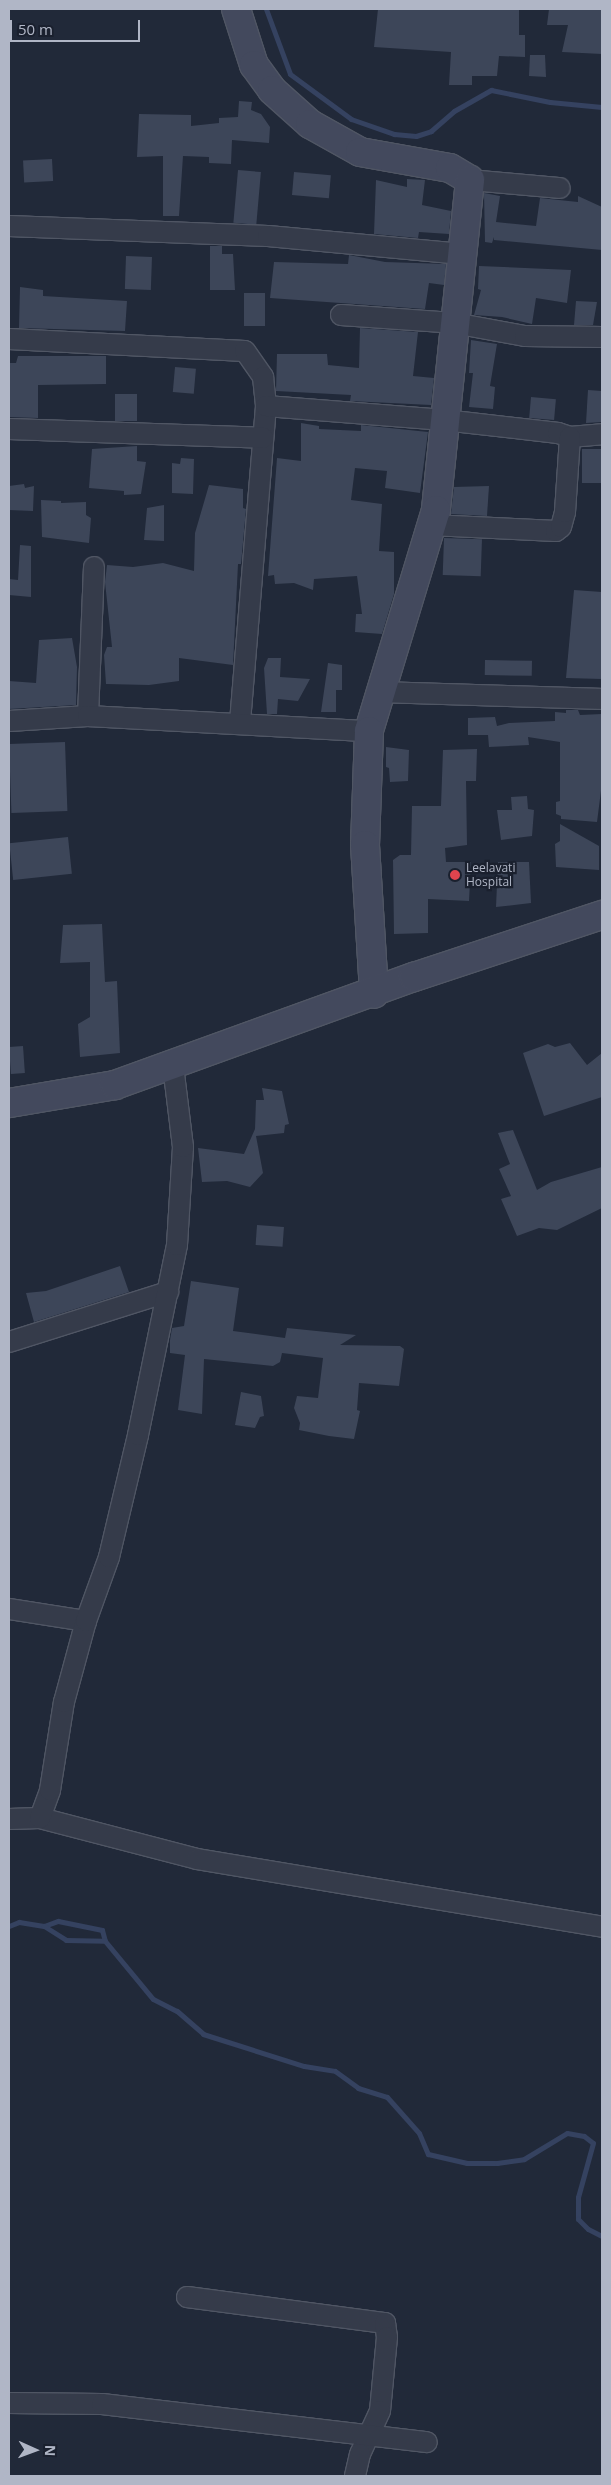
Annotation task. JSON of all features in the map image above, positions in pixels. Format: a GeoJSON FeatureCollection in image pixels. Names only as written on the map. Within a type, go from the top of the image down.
{"type":"FeatureCollection","features":[{"type":"Feature","properties":{"kind":"main road"},"geometry":{"type":"LineString","coordinates":[[236,9],[254,65],[272,90],[310,124],[360,152],[450,168],[470,180],[436,510],[369,731],[366,845],[374,994]]}},
{"type":"Feature","properties":{"kind":"main road"},"geometry":{"type":"LineString","coordinates":[[9,1103],[115,1085],[374,994],[414,977],[602,915]]}},
{"type":"Feature","properties":{"kind":"street"},"geometry":{"type":"LineString","coordinates":[[470,180],[560,188]]}},
{"type":"Feature","properties":{"kind":"street"},"geometry":{"type":"LineString","coordinates":[[9,226],[268,236],[462,253]]}},
{"type":"Feature","properties":{"kind":"street"},"geometry":{"type":"LineString","coordinates":[[341,315],[454,324],[525,336],[602,337]]}},
{"type":"Feature","properties":{"kind":"street"},"geometry":{"type":"LineString","coordinates":[[9,339],[245,351],[263,377],[266,406],[240,723]]}},
{"type":"Feature","properties":{"kind":"street"},"geometry":{"type":"LineString","coordinates":[[266,406],[444,420],[558,433],[570,437],[602,434]]}},
{"type":"Feature","properties":{"kind":"street"},"geometry":{"type":"LineString","coordinates":[[9,429],[262,438]]}},
{"type":"Feature","properties":{"kind":"street"},"geometry":{"type":"LineString","coordinates":[[431,525],[556,531],[561,527],[564,512],[570,437]]}},
{"type":"Feature","properties":{"kind":"street"},"geometry":{"type":"LineString","coordinates":[[88,716],[94,567]]}},
{"type":"Feature","properties":{"kind":"street"},"geometry":{"type":"LineString","coordinates":[[381,692],[602,698]]}},
{"type":"Feature","properties":{"kind":"street"},"geometry":{"type":"LineString","coordinates":[[9,721],[88,716],[369,731]]}},
{"type":"Feature","properties":{"kind":"street"},"geometry":{"type":"LineString","coordinates":[[40,1818],[50,1790],[64,1702],[86,1621],[109,1557],[177,1245],[183,1147],[173,1065]]}},
{"type":"Feature","properties":{"kind":"street"},"geometry":{"type":"LineString","coordinates":[[9,1342],[168,1292]]}},
{"type":"Feature","properties":{"kind":"street"},"geometry":{"type":"LineString","coordinates":[[9,1608],[86,1621]]}},
{"type":"Feature","properties":{"kind":"street"},"geometry":{"type":"LineString","coordinates":[[9,1819],[40,1818],[197,1859],[602,1927]]}},
{"type":"Feature","properties":{"kind":"street"},"geometry":{"type":"LineString","coordinates":[[188,2297],[385,2323],[387,2337],[380,2411],[360,2454],[355,2476]]}},
{"type":"Feature","properties":{"kind":"street"},"geometry":{"type":"LineString","coordinates":[[9,2403],[102,2404],[427,2442]]}},
{"type":"Feature","properties":{"kind":"building"},"geometry":{"type":"Polygon","coordinates":[[[378,9],[519,9],[519,35],[525,35],[525,57],[499,56],[497,76],[472,76],[472,85],[449,85],[451,52],[374,47],[378,9]]]}},
{"type":"Feature","properties":{"kind":"building"},"geometry":{"type":"Polygon","coordinates":[[[549,9],[602,9],[602,54],[562,52],[568,25],[547,25],[549,9]]]}},
{"type":"Feature","properties":{"kind":"building"},"geometry":{"type":"Polygon","coordinates":[[[530,55],[545,55],[546,77],[529,76],[530,55]]]}},
{"type":"Feature","properties":{"kind":"building"},"geometry":{"type":"Polygon","coordinates":[[[239,101],[252,102],[251,110],[261,114],[270,127],[269,143],[232,140],[231,164],[209,163],[209,157],[183,156],[179,216],[163,216],[163,156],[137,157],[139,114],[191,115],[191,126],[219,123],[219,118],[238,117],[239,101]]]}},
{"type":"Feature","properties":{"kind":"building"},"geometry":{"type":"Polygon","coordinates":[[[52,159],[53,181],[24,182],[23,161],[52,159]]]}},
{"type":"Feature","properties":{"kind":"building"},"geometry":{"type":"Polygon","coordinates":[[[238,170],[261,172],[256,225],[233,223],[238,170]]]}},
{"type":"Feature","properties":{"kind":"building"},"geometry":{"type":"Polygon","coordinates":[[[294,172],[331,175],[329,198],[292,195],[294,172]]]}},
{"type":"Feature","properties":{"kind":"building"},"geometry":{"type":"Polygon","coordinates":[[[407,179],[425,180],[422,205],[451,211],[449,234],[419,232],[418,238],[374,234],[376,180],[407,187],[407,179]]]}},
{"type":"Feature","properties":{"kind":"building"},"geometry":{"type":"Polygon","coordinates":[[[484,193],[500,196],[496,222],[536,226],[540,198],[578,202],[578,196],[602,207],[602,250],[494,240],[494,237],[492,243],[485,242],[484,193]]]}},
{"type":"Feature","properties":{"kind":"building"},"geometry":{"type":"Polygon","coordinates":[[[210,246],[222,246],[222,254],[233,254],[235,290],[210,290],[210,246]]]}},
{"type":"Feature","properties":{"kind":"building"},"geometry":{"type":"Polygon","coordinates":[[[349,255],[385,262],[446,264],[444,285],[429,283],[425,309],[270,298],[274,262],[348,264],[349,255]]]}},
{"type":"Feature","properties":{"kind":"building"},"geometry":{"type":"Polygon","coordinates":[[[126,256],[152,257],[151,290],[125,289],[126,256]]]}},
{"type":"Feature","properties":{"kind":"building"},"geometry":{"type":"Polygon","coordinates":[[[479,266],[571,270],[567,303],[536,298],[532,324],[502,317],[474,315],[481,290],[478,289],[479,266]]]}},
{"type":"Feature","properties":{"kind":"building"},"geometry":{"type":"Polygon","coordinates":[[[20,287],[43,290],[43,296],[127,301],[125,331],[19,328],[20,287]]]}},
{"type":"Feature","properties":{"kind":"building"},"geometry":{"type":"Polygon","coordinates":[[[244,293],[265,293],[265,326],[244,326],[244,293]]]}},
{"type":"Feature","properties":{"kind":"building"},"geometry":{"type":"Polygon","coordinates":[[[576,301],[597,302],[593,325],[574,325],[576,301]]]}},
{"type":"Feature","properties":{"kind":"building"},"geometry":{"type":"Polygon","coordinates":[[[360,328],[418,332],[413,376],[434,378],[431,405],[350,401],[351,395],[276,391],[277,354],[327,354],[328,365],[359,368],[360,328]]]}},
{"type":"Feature","properties":{"kind":"building"},"geometry":{"type":"Polygon","coordinates":[[[471,340],[497,344],[490,386],[495,387],[493,409],[469,407],[473,373],[469,373],[471,340]]]}},
{"type":"Feature","properties":{"kind":"building"},"geometry":{"type":"Polygon","coordinates":[[[18,356],[106,356],[106,384],[38,385],[38,418],[9,417],[9,363],[16,363],[18,356]]]}},
{"type":"Feature","properties":{"kind":"building"},"geometry":{"type":"Polygon","coordinates":[[[175,367],[196,369],[194,394],[173,392],[175,367]]]}},
{"type":"Feature","properties":{"kind":"building"},"geometry":{"type":"Polygon","coordinates":[[[588,390],[602,391],[602,422],[586,423],[588,390]]]}},
{"type":"Feature","properties":{"kind":"building"},"geometry":{"type":"Polygon","coordinates":[[[115,394],[137,394],[137,421],[115,421],[115,394]]]}},
{"type":"Feature","properties":{"kind":"building"},"geometry":{"type":"Polygon","coordinates":[[[531,397],[556,399],[554,420],[529,418],[531,397]]]}},
{"type":"Feature","properties":{"kind":"building"},"geometry":{"type":"Polygon","coordinates":[[[301,423],[319,426],[319,429],[361,431],[361,425],[428,432],[420,493],[385,488],[387,471],[355,468],[351,500],[382,504],[379,551],[394,552],[394,594],[382,634],[355,632],[356,614],[362,614],[357,576],[314,579],[313,590],[294,583],[275,584],[274,575],[268,576],[277,458],[301,461],[301,423]]]}},
{"type":"Feature","properties":{"kind":"building"},"geometry":{"type":"Polygon","coordinates":[[[137,446],[137,461],[146,462],[141,494],[124,495],[124,491],[89,488],[92,449],[137,446]]]}},
{"type":"Feature","properties":{"kind":"building"},"geometry":{"type":"Polygon","coordinates":[[[582,449],[602,449],[602,483],[582,483],[582,449]]]}},
{"type":"Feature","properties":{"kind":"building"},"geometry":{"type":"Polygon","coordinates":[[[181,458],[194,459],[193,494],[172,493],[172,463],[180,464],[181,458]]]}},
{"type":"Feature","properties":{"kind":"building"},"geometry":{"type":"Polygon","coordinates":[[[24,484],[25,488],[34,486],[33,511],[9,510],[9,486],[24,484]]]}},
{"type":"Feature","properties":{"kind":"building"},"geometry":{"type":"Polygon","coordinates":[[[209,485],[243,489],[243,508],[246,509],[241,564],[238,564],[233,665],[179,658],[179,681],[149,685],[106,684],[104,655],[107,647],[112,647],[105,582],[107,565],[133,567],[163,563],[194,571],[195,533],[209,485]]]}},
{"type":"Feature","properties":{"kind":"building"},"geometry":{"type":"Polygon","coordinates":[[[489,486],[487,516],[451,514],[454,487],[489,486]]]}},
{"type":"Feature","properties":{"kind":"building"},"geometry":{"type":"Polygon","coordinates":[[[41,500],[61,501],[61,503],[86,502],[86,515],[91,518],[89,543],[42,537],[41,500]]]}},
{"type":"Feature","properties":{"kind":"building"},"geometry":{"type":"Polygon","coordinates":[[[164,505],[164,541],[144,540],[147,508],[164,505]]]}},
{"type":"Feature","properties":{"kind":"building"},"geometry":{"type":"Polygon","coordinates":[[[444,538],[482,539],[481,576],[443,575],[444,538]]]}},
{"type":"Feature","properties":{"kind":"building"},"geometry":{"type":"Polygon","coordinates":[[[20,545],[31,546],[31,597],[9,595],[9,579],[18,580],[20,545]]]}},
{"type":"Feature","properties":{"kind":"building"},"geometry":{"type":"Polygon","coordinates":[[[574,590],[602,592],[602,679],[566,678],[574,590]]]}},
{"type":"Feature","properties":{"kind":"building"},"geometry":{"type":"Polygon","coordinates":[[[72,638],[77,667],[76,705],[9,709],[9,681],[36,683],[39,640],[72,638]]]}},
{"type":"Feature","properties":{"kind":"building"},"geometry":{"type":"Polygon","coordinates":[[[268,658],[281,658],[280,677],[310,679],[298,701],[278,699],[277,714],[267,714],[264,668],[268,658]]]}},
{"type":"Feature","properties":{"kind":"building"},"geometry":{"type":"Polygon","coordinates":[[[485,660],[532,661],[532,676],[485,675],[485,660]]]}},
{"type":"Feature","properties":{"kind":"building"},"geometry":{"type":"Polygon","coordinates":[[[328,663],[342,665],[342,690],[336,690],[336,712],[321,712],[328,663]]]}},
{"type":"Feature","properties":{"kind":"building"},"geometry":{"type":"Polygon","coordinates":[[[566,710],[578,710],[580,715],[602,714],[602,783],[597,822],[561,819],[561,816],[556,814],[556,802],[560,801],[560,742],[528,737],[529,745],[489,747],[488,735],[468,735],[468,718],[495,717],[497,726],[509,723],[555,721],[555,712],[566,713],[566,710]]]}},
{"type":"Feature","properties":{"kind":"building"},"geometry":{"type":"Polygon","coordinates":[[[65,742],[67,811],[11,813],[9,744],[65,742]]]}},
{"type":"Feature","properties":{"kind":"building"},"geometry":{"type":"Polygon","coordinates":[[[386,747],[409,750],[408,781],[390,782],[389,768],[386,767],[386,747]]]}},
{"type":"Feature","properties":{"kind":"building"},"geometry":{"type":"Polygon","coordinates":[[[477,749],[476,781],[466,781],[467,845],[445,848],[446,862],[471,862],[469,901],[428,899],[428,933],[394,934],[393,860],[400,855],[411,855],[412,806],[441,806],[443,750],[477,749]]]}},
{"type":"Feature","properties":{"kind":"building"},"geometry":{"type":"Polygon","coordinates":[[[527,796],[528,809],[534,810],[532,836],[501,840],[497,810],[512,810],[511,797],[527,796]]]}},
{"type":"Feature","properties":{"kind":"building"},"geometry":{"type":"Polygon","coordinates":[[[560,824],[599,846],[599,870],[556,867],[555,844],[560,841],[560,824]]]}},
{"type":"Feature","properties":{"kind":"building"},"geometry":{"type":"Polygon","coordinates":[[[68,837],[72,874],[13,880],[9,843],[68,837]]]}},
{"type":"Feature","properties":{"kind":"building"},"geometry":{"type":"Polygon","coordinates":[[[498,862],[529,862],[531,903],[496,907],[498,862]]]}},
{"type":"Feature","properties":{"kind":"building"},"geometry":{"type":"Polygon","coordinates":[[[102,924],[105,982],[117,981],[120,1053],[80,1057],[78,1024],[90,1017],[90,962],[60,963],[63,925],[102,924]]]}},
{"type":"Feature","properties":{"kind":"building"},"geometry":{"type":"Polygon","coordinates":[[[570,1043],[587,1065],[602,1053],[602,1097],[544,1116],[523,1053],[548,1044],[555,1047],[570,1043]]]}},
{"type":"Feature","properties":{"kind":"building"},"geometry":{"type":"Polygon","coordinates":[[[23,1046],[25,1073],[11,1074],[9,1047],[23,1046]]]}},
{"type":"Feature","properties":{"kind":"building"},"geometry":{"type":"Polygon","coordinates":[[[262,1088],[282,1091],[289,1124],[285,1125],[284,1133],[256,1136],[263,1173],[250,1187],[227,1181],[202,1182],[198,1148],[244,1154],[255,1129],[256,1100],[264,1100],[262,1088]]]}},
{"type":"Feature","properties":{"kind":"building"},"geometry":{"type":"Polygon","coordinates":[[[513,1130],[537,1190],[551,1182],[602,1167],[602,1208],[557,1230],[539,1228],[517,1236],[501,1199],[511,1196],[499,1169],[510,1164],[498,1133],[513,1130]]]}},
{"type":"Feature","properties":{"kind":"building"},"geometry":{"type":"Polygon","coordinates":[[[257,1225],[284,1227],[283,1247],[256,1245],[257,1225]]]}},
{"type":"Feature","properties":{"kind":"building"},"geometry":{"type":"Polygon","coordinates":[[[120,1266],[129,1292],[34,1322],[26,1293],[46,1291],[120,1266]]]}},
{"type":"Feature","properties":{"kind":"building"},"geometry":{"type":"Polygon","coordinates":[[[191,1281],[239,1288],[233,1331],[285,1338],[287,1328],[356,1335],[340,1345],[400,1346],[404,1349],[399,1386],[359,1383],[357,1410],[360,1411],[354,1439],[329,1436],[299,1430],[300,1423],[294,1408],[297,1396],[318,1398],[323,1358],[282,1353],[280,1362],[273,1366],[204,1359],[202,1414],[178,1410],[185,1355],[170,1353],[170,1340],[172,1328],[184,1326],[191,1281]]]}},
{"type":"Feature","properties":{"kind":"building"},"geometry":{"type":"Polygon","coordinates":[[[241,1392],[261,1396],[264,1416],[260,1417],[255,1428],[235,1425],[241,1392]]]}},
{"type":"Feature","properties":{"kind":"waterway"},"geometry":{"type":"LineString","coordinates":[[266,9],[290,74],[351,119],[394,134],[416,136],[431,131],[454,111],[491,90],[550,102],[602,107]]}},
{"type":"Feature","properties":{"kind":"waterway"},"geometry":{"type":"LineString","coordinates":[[9,1926],[19,1922],[44,1926],[58,1921],[102,1930],[105,1941],[153,1999],[177,2011],[203,2034],[304,2066],[335,2071],[358,2088],[387,2097],[419,2133],[428,2154],[467,2163],[497,2163],[524,2159],[567,2133],[584,2136],[593,2143],[578,2197],[578,2219],[588,2229],[602,2236]]}},
{"type":"Feature","properties":{"kind":"waterway"},"geometry":{"type":"LineString","coordinates":[[44,1926],[66,1940],[105,1941]]}},
{"type":"Feature","properties":{"kind":"place","name":"Leelavati Hospital"},"geometry":{"type":"Point","coordinates":[455,875]}}]}
